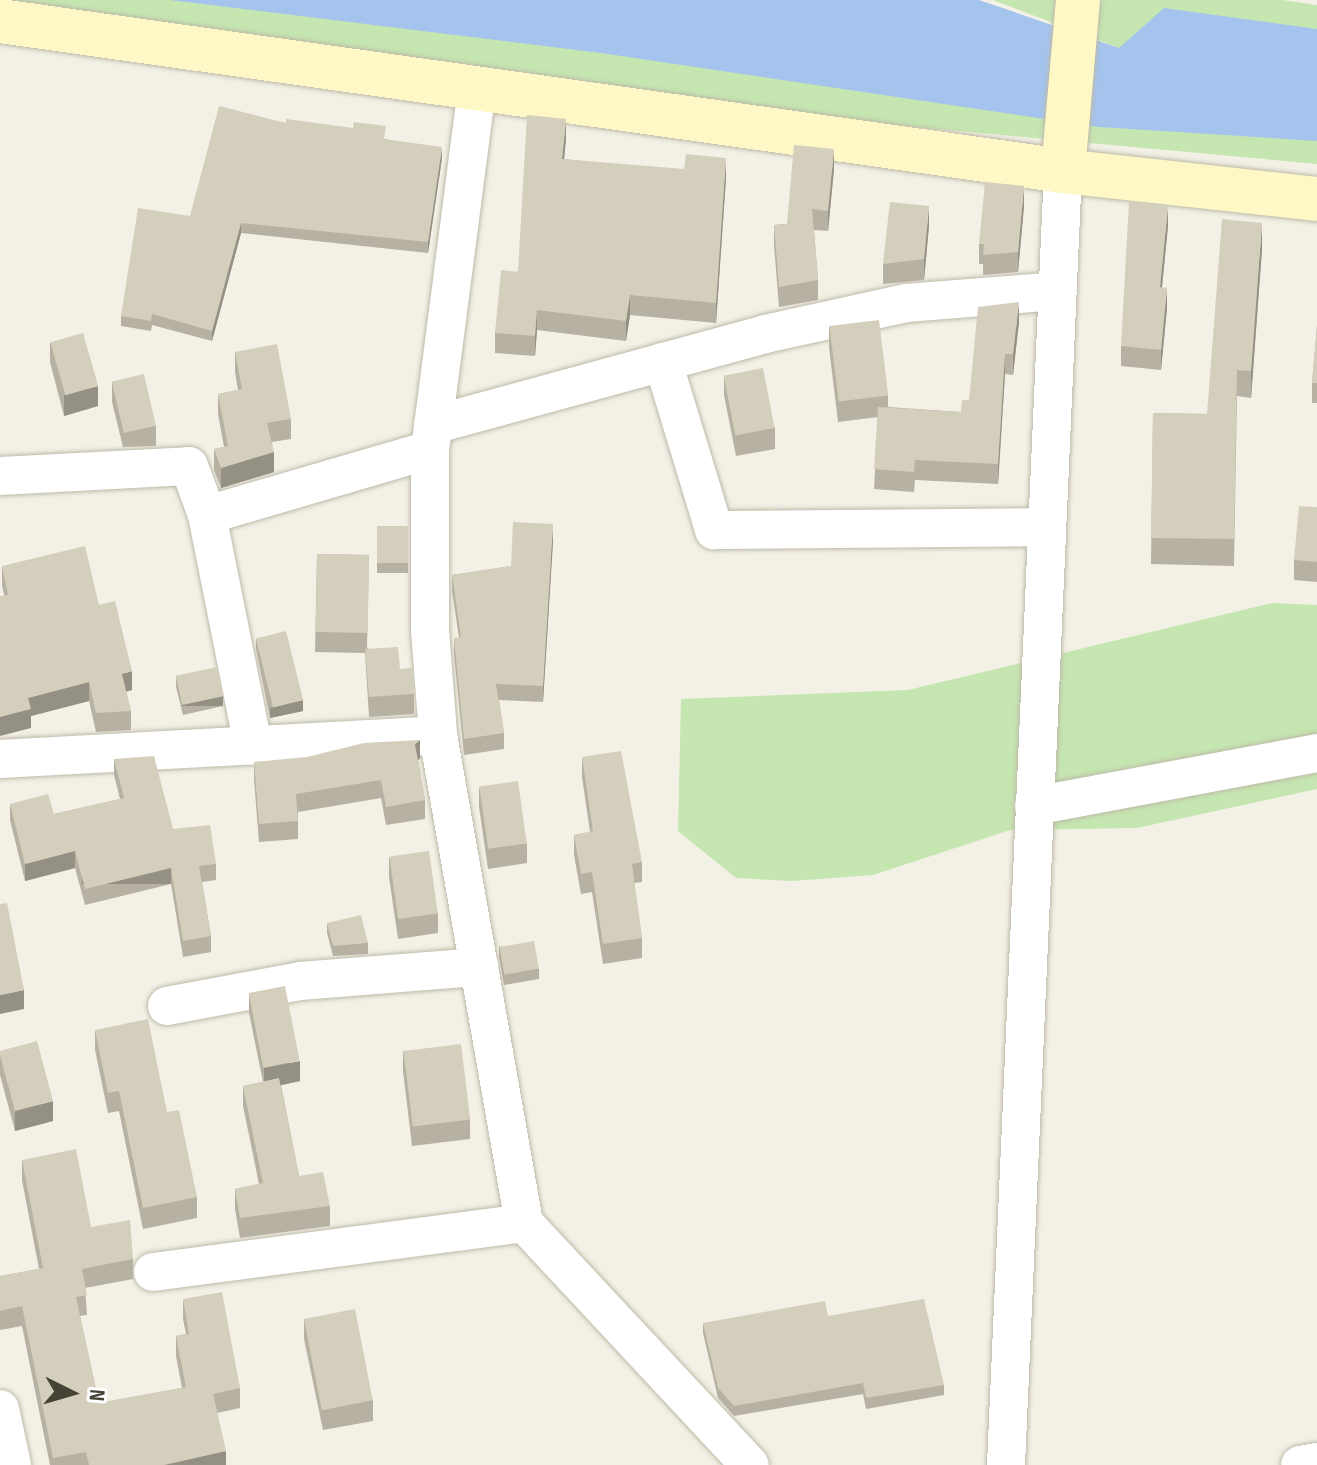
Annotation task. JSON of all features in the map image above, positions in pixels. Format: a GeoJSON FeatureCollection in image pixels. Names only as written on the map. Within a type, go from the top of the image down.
{"type":"FeatureCollection","features":[{"type":"Feature","properties":{"kind":"street"},"geometry":{"type":"LineString","coordinates":[[1006,1465],[1057,291],[1064,157],[1077,8]]}},
{"type":"Feature","properties":{"kind":"street"},"geometry":{"type":"LineString","coordinates":[[0,21],[477,88],[1064,157],[1317,199]]}},
{"type":"Feature","properties":{"kind":"street"},"geometry":{"type":"LineString","coordinates":[[477,88],[431,438],[430,630],[438,735],[524,1223],[750,1465]]}},
{"type":"Feature","properties":{"kind":"street"},"geometry":{"type":"LineString","coordinates":[[207,515],[663,362],[906,303],[1057,291]]}},
{"type":"Feature","properties":{"kind":"street"},"geometry":{"type":"LineString","coordinates":[[663,362],[714,530],[1047,527]]}},
{"type":"Feature","properties":{"kind":"street"},"geometry":{"type":"LineString","coordinates":[[0,476],[189,466],[207,515],[253,745]]}},
{"type":"Feature","properties":{"kind":"street"},"geometry":{"type":"LineString","coordinates":[[0,759],[438,735]]}},
{"type":"Feature","properties":{"kind":"street"},"geometry":{"type":"LineString","coordinates":[[1034,806],[1317,753]]}},
{"type":"Feature","properties":{"kind":"street"},"geometry":{"type":"LineString","coordinates":[[167,1006],[300,981],[479,967]]}},
{"type":"Feature","properties":{"kind":"street"},"geometry":{"type":"LineString","coordinates":[[153,1272],[524,1223]]}},
{"type":"Feature","properties":{"kind":"street"},"geometry":{"type":"LineString","coordinates":[[0,1409],[12,1465]]}},
{"type":"Feature","properties":{"kind":"street"},"geometry":{"type":"LineString","coordinates":[[1300,1465],[1317,1462]]}},
{"type":"Feature","properties":{"kind":"green space"},"geometry":{"type":"Polygon","coordinates":[[[0,0],[205,0],[1317,124],[1317,164],[794,116],[0,0]]]}},
{"type":"Feature","properties":{"kind":"green space"},"geometry":{"type":"Polygon","coordinates":[[[993,0],[1282,0],[1317,5],[1317,37],[1119,48],[993,0]]]}},
{"type":"Feature","properties":{"kind":"green space"},"geometry":{"type":"Polygon","coordinates":[[[1272,603],[1317,605],[1317,789],[1137,828],[1010,830],[873,875],[792,881],[736,878],[678,831],[681,699],[908,690],[1272,603]]]}},
{"type":"Feature","properties":{"kind":"water"},"geometry":{"type":"Polygon","coordinates":[[[170,0],[979,0],[1119,48],[1164,8],[1317,29],[1317,141],[1099,127],[601,53],[170,0]]]}},
{"type":"Feature","properties":{"kind":"building"},"geometry":{"type":"Polygon","coordinates":[[[219,106],[286,123],[286,119],[353,128],[354,122],[386,126],[384,139],[442,147],[428,242],[241,223],[212,331],[152,314],[151,321],[121,316],[138,208],[190,216],[219,106]]]}},
{"type":"Feature","properties":{"kind":"building"},"geometry":{"type":"Polygon","coordinates":[[[527,115],[566,119],[562,159],[684,169],[686,154],[726,158],[716,303],[630,295],[626,321],[537,310],[535,336],[495,333],[501,270],[518,272],[527,115]]]}},
{"type":"Feature","properties":{"kind":"building"},"geometry":{"type":"Polygon","coordinates":[[[794,145],[834,149],[828,211],[812,209],[818,280],[779,287],[774,225],[787,224],[794,145]]]}},
{"type":"Feature","properties":{"kind":"building"},"geometry":{"type":"Polygon","coordinates":[[[985,182],[1024,186],[1018,252],[983,255],[984,244],[979,244],[985,182]]]}},
{"type":"Feature","properties":{"kind":"building"},"geometry":{"type":"Polygon","coordinates":[[[890,202],[929,206],[924,259],[883,264],[890,202]]]}},
{"type":"Feature","properties":{"kind":"building"},"geometry":{"type":"Polygon","coordinates":[[[1129,202],[1168,206],[1160,287],[1167,288],[1161,350],[1121,346],[1129,202]]]}},
{"type":"Feature","properties":{"kind":"building"},"geometry":{"type":"Polygon","coordinates":[[[1222,219],[1262,223],[1251,371],[1237,370],[1234,539],[1151,538],[1153,413],[1207,414],[1222,219]]]}},
{"type":"Feature","properties":{"kind":"building"},"geometry":{"type":"Polygon","coordinates":[[[1019,302],[1013,354],[1005,354],[998,464],[915,460],[914,472],[874,469],[878,407],[961,412],[962,400],[969,400],[978,307],[1019,302]]]}},
{"type":"Feature","properties":{"kind":"building"},"geometry":{"type":"Polygon","coordinates":[[[879,320],[888,395],[839,402],[829,326],[879,320]]]}},
{"type":"Feature","properties":{"kind":"building"},"geometry":{"type":"Polygon","coordinates":[[[1317,326],[1317,383],[1312,383],[1317,326]]]}},
{"type":"Feature","properties":{"kind":"building"},"geometry":{"type":"Polygon","coordinates":[[[83,333],[98,386],[65,395],[50,342],[83,333]]]}},
{"type":"Feature","properties":{"kind":"building"},"geometry":{"type":"Polygon","coordinates":[[[277,344],[291,419],[267,423],[274,452],[221,468],[214,449],[228,446],[218,394],[242,389],[235,352],[277,344]]]}},
{"type":"Feature","properties":{"kind":"building"},"geometry":{"type":"Polygon","coordinates":[[[763,368],[775,428],[735,436],[724,376],[763,368]]]}},
{"type":"Feature","properties":{"kind":"building"},"geometry":{"type":"Polygon","coordinates":[[[144,374],[156,426],[124,433],[112,381],[144,374]]]}},
{"type":"Feature","properties":{"kind":"building"},"geometry":{"type":"Polygon","coordinates":[[[1299,506],[1317,507],[1317,562],[1294,560],[1299,506]]]}},
{"type":"Feature","properties":{"kind":"building"},"geometry":{"type":"Polygon","coordinates":[[[513,522],[553,524],[543,686],[496,684],[504,733],[464,739],[454,638],[461,637],[452,575],[511,566],[513,522]]]}},
{"type":"Feature","properties":{"kind":"building"},"geometry":{"type":"Polygon","coordinates":[[[377,526],[408,526],[408,563],[377,563],[377,526]]]}},
{"type":"Feature","properties":{"kind":"building"},"geometry":{"type":"Polygon","coordinates":[[[85,546],[99,605],[115,601],[132,671],[122,674],[131,711],[96,713],[89,682],[28,698],[31,709],[0,717],[0,596],[8,595],[2,566],[85,546]]]}},
{"type":"Feature","properties":{"kind":"building"},"geometry":{"type":"Polygon","coordinates":[[[317,554],[369,555],[368,633],[316,632],[317,554]]]}},
{"type":"Feature","properties":{"kind":"building"},"geometry":{"type":"Polygon","coordinates":[[[286,631],[303,700],[273,707],[256,638],[286,631]]]}},
{"type":"Feature","properties":{"kind":"building"},"geometry":{"type":"Polygon","coordinates":[[[398,647],[400,669],[412,668],[414,694],[369,697],[365,649],[398,647]]]}},
{"type":"Feature","properties":{"kind":"building"},"geometry":{"type":"Polygon","coordinates":[[[217,667],[223,696],[182,705],[176,676],[217,667]]]}},
{"type":"Feature","properties":{"kind":"building"},"geometry":{"type":"Polygon","coordinates":[[[420,740],[415,744],[425,800],[386,807],[381,780],[296,794],[298,821],[259,824],[254,762],[307,757],[364,743],[420,740]]]}},
{"type":"Feature","properties":{"kind":"building"},"geometry":{"type":"Polygon","coordinates":[[[621,751],[642,862],[632,864],[642,938],[603,944],[592,872],[581,874],[574,835],[593,831],[582,757],[621,751]]]}},
{"type":"Feature","properties":{"kind":"building"},"geometry":{"type":"Polygon","coordinates":[[[154,756],[173,829],[210,825],[216,864],[199,866],[211,936],[183,941],[171,868],[85,889],[75,851],[25,864],[10,804],[48,794],[54,814],[124,798],[114,759],[154,756]]]}},
{"type":"Feature","properties":{"kind":"building"},"geometry":{"type":"Polygon","coordinates":[[[518,781],[527,843],[488,849],[479,786],[518,781]]]}},
{"type":"Feature","properties":{"kind":"building"},"geometry":{"type":"Polygon","coordinates":[[[429,851],[438,913],[398,919],[389,857],[429,851]]]}},
{"type":"Feature","properties":{"kind":"building"},"geometry":{"type":"Polygon","coordinates":[[[7,903],[24,990],[0,995],[0,904],[7,903]]]}},
{"type":"Feature","properties":{"kind":"building"},"geometry":{"type":"Polygon","coordinates":[[[361,915],[368,943],[333,946],[327,923],[361,915]]]}},
{"type":"Feature","properties":{"kind":"building"},"geometry":{"type":"Polygon","coordinates":[[[534,941],[539,969],[504,975],[500,947],[534,941]]]}},
{"type":"Feature","properties":{"kind":"building"},"geometry":{"type":"Polygon","coordinates":[[[285,986],[300,1061],[263,1068],[249,993],[285,986]]]}},
{"type":"Feature","properties":{"kind":"building"},"geometry":{"type":"Polygon","coordinates":[[[148,1019],[167,1112],[179,1110],[197,1197],[143,1208],[119,1091],[108,1093],[95,1030],[148,1019]]]}},
{"type":"Feature","properties":{"kind":"building"},"geometry":{"type":"Polygon","coordinates":[[[37,1041],[53,1101],[15,1111],[0,1051],[37,1041]]]}},
{"type":"Feature","properties":{"kind":"building"},"geometry":{"type":"Polygon","coordinates":[[[461,1044],[470,1119],[413,1127],[403,1051],[461,1044]]]}},
{"type":"Feature","properties":{"kind":"building"},"geometry":{"type":"Polygon","coordinates":[[[279,1078],[299,1176],[323,1172],[330,1206],[240,1218],[235,1189],[263,1183],[243,1086],[279,1078]]]}},
{"type":"Feature","properties":{"kind":"building"},"geometry":{"type":"Polygon","coordinates":[[[76,1149],[91,1227],[130,1220],[133,1259],[82,1269],[87,1295],[76,1297],[99,1403],[186,1387],[176,1336],[189,1334],[183,1299],[222,1292],[240,1388],[213,1394],[226,1451],[164,1465],[89,1465],[86,1452],[53,1458],[22,1306],[0,1311],[0,1276],[43,1268],[22,1160],[76,1149]]]}},
{"type":"Feature","properties":{"kind":"building"},"geometry":{"type":"Polygon","coordinates":[[[924,1299],[944,1385],[866,1398],[863,1383],[734,1406],[718,1388],[703,1323],[825,1301],[828,1316],[924,1299]]]}},
{"type":"Feature","properties":{"kind":"building"},"geometry":{"type":"Polygon","coordinates":[[[355,1309],[373,1400],[322,1410],[304,1319],[355,1309]]]}}]}
